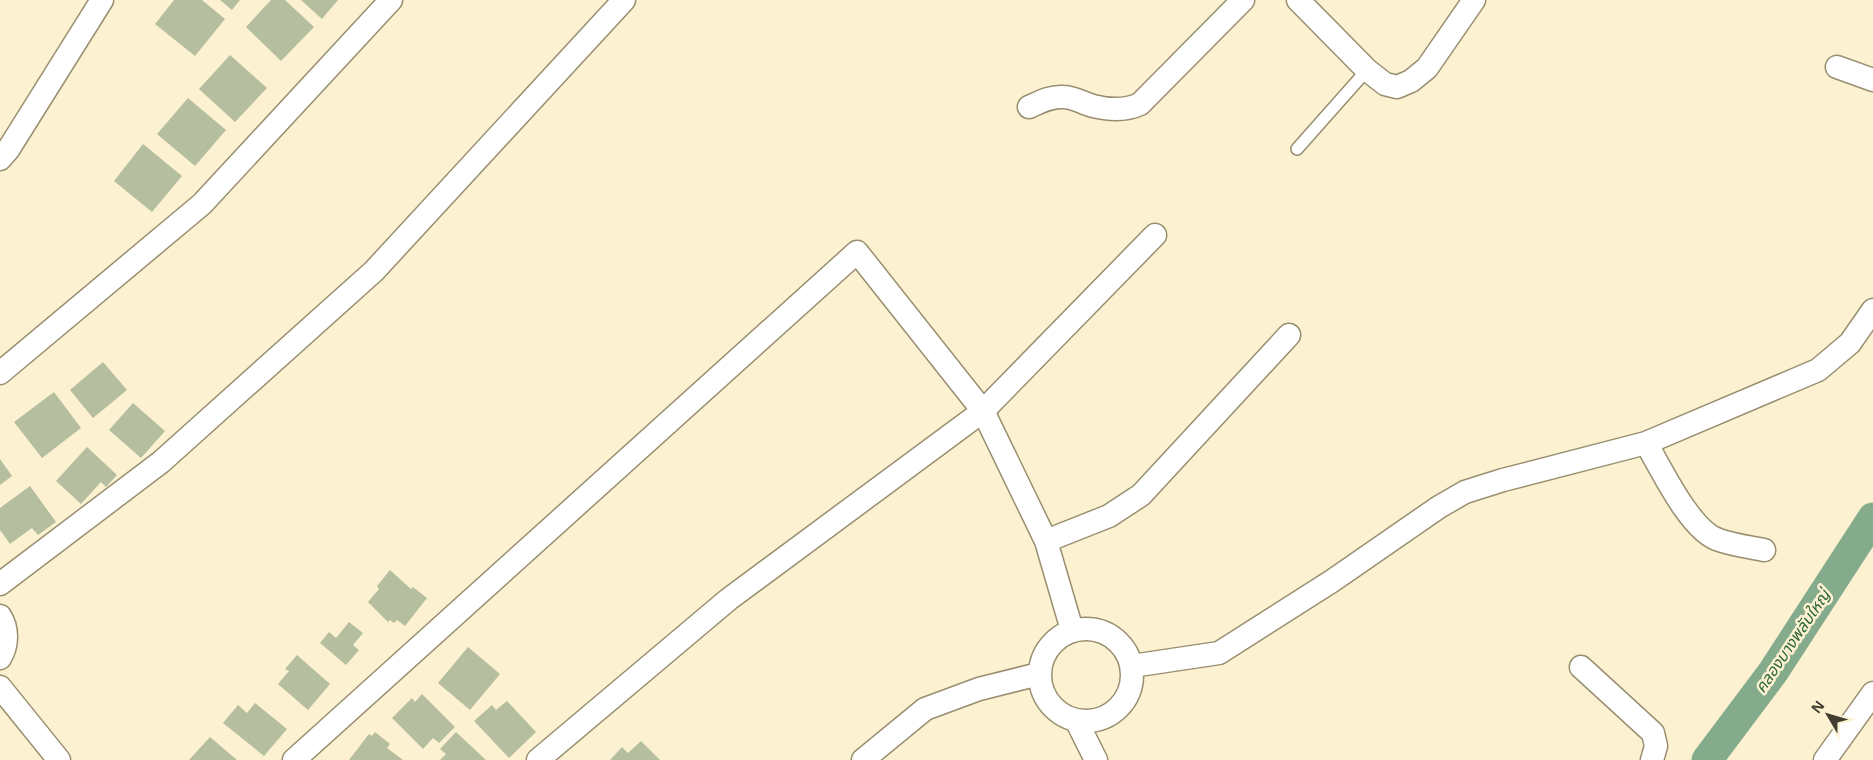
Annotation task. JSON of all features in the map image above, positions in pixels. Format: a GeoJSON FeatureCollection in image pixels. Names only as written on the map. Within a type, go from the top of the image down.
{"type":"FeatureCollection","features":[{"type":"Feature","properties":{"kind":"street"},"geometry":{"type":"LineString","coordinates":[[0,159],[8,150],[102,0]]}},
{"type":"Feature","properties":{"kind":"street"},"geometry":{"type":"LineString","coordinates":[[0,372],[202,204],[391,0]]}},
{"type":"Feature","properties":{"kind":"street"},"geometry":{"type":"LineString","coordinates":[[0,584],[161,462],[374,271],[624,0]]}},
{"type":"Feature","properties":{"kind":"street"},"geometry":{"type":"LineString","coordinates":[[1029,107],[1053,97],[1075,98],[1092,106],[1120,109],[1131,108],[1140,104],[1243,0]]}},
{"type":"Feature","properties":{"kind":"street"},"geometry":{"type":"LineString","coordinates":[[1298,0],[1366,70],[1385,84],[1397,87],[1411,81],[1427,68],[1474,0]]}},
{"type":"Feature","properties":{"kind":"street"},"geometry":{"type":"LineString","coordinates":[[1837,66],[1873,80]]}},
{"type":"Feature","properties":{"kind":"street"},"geometry":{"type":"LineString","coordinates":[[538,760],[729,598],[983,411],[1155,235]]}},
{"type":"Feature","properties":{"kind":"street"},"geometry":{"type":"LineString","coordinates":[[294,760],[857,252],[983,411],[1046,541],[1072,630]]}},
{"type":"Feature","properties":{"kind":"street"},"geometry":{"type":"LineString","coordinates":[[1132,666],[1219,652],[1332,581],[1439,507],[1465,492],[1503,480],[1646,443],[1818,370],[1850,343],[1873,310]]}},
{"type":"Feature","properties":{"kind":"street"},"geometry":{"type":"LineString","coordinates":[[1046,541],[1109,516],[1141,494],[1289,336]]}},
{"type":"Feature","properties":{"kind":"street"},"geometry":{"type":"LineString","coordinates":[[1646,443],[1685,509],[1699,527],[1717,540],[1764,550]]}},
{"type":"Feature","properties":{"kind":"street"},"geometry":{"type":"LineString","coordinates":[[0,616],[6,631],[6,643],[0,658]]}},
{"type":"Feature","properties":{"kind":"street"},"geometry":{"type":"LineString","coordinates":[[1088,628],[1103,631],[1116,639],[1126,651],[1132,666],[1132,681],[1127,696],[1118,708],[1105,717],[1091,721],[1076,720],[1061,714],[1049,704],[1042,690],[1039,674],[1042,660],[1048,647],[1059,636],[1072,630],[1088,628]]}},
{"type":"Feature","properties":{"kind":"street"},"geometry":{"type":"LineString","coordinates":[[1581,667],[1653,733],[1656,746],[1652,760]]}},
{"type":"Feature","properties":{"kind":"street"},"geometry":{"type":"LineString","coordinates":[[862,760],[925,709],[979,689],[1039,674]]}},
{"type":"Feature","properties":{"kind":"street"},"geometry":{"type":"LineString","coordinates":[[0,686],[59,760]]}},
{"type":"Feature","properties":{"kind":"street"},"geometry":{"type":"LineString","coordinates":[[1825,760],[1873,693]]}},
{"type":"Feature","properties":{"kind":"street"},"geometry":{"type":"LineString","coordinates":[[1076,720],[1096,760]]}},
{"type":"Feature","properties":{"kind":"lane"},"geometry":{"type":"LineString","coordinates":[[1297,149],[1366,70]]}},
{"type":"Feature","properties":{"kind":"building"},"geometry":{"type":"Polygon","coordinates":[[[174,0],[202,0],[225,19],[195,56],[155,24],[174,0]]]}},
{"type":"Feature","properties":{"kind":"building"},"geometry":{"type":"Polygon","coordinates":[[[220,0],[240,0],[232,10],[220,0]]]}},
{"type":"Feature","properties":{"kind":"building"},"geometry":{"type":"Polygon","coordinates":[[[271,0],[285,0],[314,27],[281,61],[246,27],[271,0]]]}},
{"type":"Feature","properties":{"kind":"building"},"geometry":{"type":"Polygon","coordinates":[[[301,0],[338,0],[322,19],[301,0]]]}},
{"type":"Feature","properties":{"kind":"building"},"geometry":{"type":"Polygon","coordinates":[[[230,55],[267,88],[235,122],[199,89],[230,55]]]}},
{"type":"Feature","properties":{"kind":"building"},"geometry":{"type":"Polygon","coordinates":[[[188,98],[226,130],[195,166],[157,134],[188,98]]]}},
{"type":"Feature","properties":{"kind":"building"},"geometry":{"type":"Polygon","coordinates":[[[143,144],[182,176],[152,212],[114,181],[143,144]]]}},
{"type":"Feature","properties":{"kind":"building"},"geometry":{"type":"Polygon","coordinates":[[[103,362],[127,390],[93,418],[70,390],[103,362]]]}},
{"type":"Feature","properties":{"kind":"building"},"geometry":{"type":"Polygon","coordinates":[[[54,392],[81,428],[42,458],[14,422],[54,392]]]}},
{"type":"Feature","properties":{"kind":"building"},"geometry":{"type":"Polygon","coordinates":[[[133,403],[165,431],[141,458],[109,430],[133,403]]]}},
{"type":"Feature","properties":{"kind":"building"},"geometry":{"type":"Polygon","coordinates":[[[87,447],[117,475],[106,487],[101,482],[81,504],[56,481],[87,447]]]}},
{"type":"Feature","properties":{"kind":"building"},"geometry":{"type":"Polygon","coordinates":[[[0,459],[12,476],[0,485],[0,459]]]}},
{"type":"Feature","properties":{"kind":"building"},"geometry":{"type":"Polygon","coordinates":[[[30,486],[56,522],[38,535],[32,528],[10,544],[0,530],[0,508],[30,486]]]}},
{"type":"Feature","properties":{"kind":"building"},"geometry":{"type":"Polygon","coordinates":[[[390,570],[411,589],[413,587],[427,598],[405,626],[397,620],[394,623],[390,620],[388,622],[368,602],[379,589],[377,586],[390,570]]]}},
{"type":"Feature","properties":{"kind":"building"},"geometry":{"type":"Polygon","coordinates":[[[349,622],[363,633],[353,645],[359,650],[346,665],[320,643],[329,632],[336,638],[349,622]]]}},
{"type":"Feature","properties":{"kind":"building"},"geometry":{"type":"Polygon","coordinates":[[[468,647],[500,674],[470,710],[438,683],[468,647]]]}},
{"type":"Feature","properties":{"kind":"building"},"geometry":{"type":"Polygon","coordinates":[[[297,655],[330,684],[308,710],[278,684],[289,671],[285,669],[297,655]]]}},
{"type":"Feature","properties":{"kind":"building"},"geometry":{"type":"Polygon","coordinates":[[[422,694],[455,727],[439,743],[433,738],[423,749],[392,718],[412,698],[415,702],[422,694]]]}},
{"type":"Feature","properties":{"kind":"building"},"geometry":{"type":"Polygon","coordinates":[[[507,701],[536,732],[509,758],[474,721],[492,705],[496,710],[507,701]]]}},
{"type":"Feature","properties":{"kind":"building"},"geometry":{"type":"Polygon","coordinates":[[[255,703],[287,729],[264,756],[223,723],[238,705],[247,713],[255,703]]]}},
{"type":"Feature","properties":{"kind":"building"},"geometry":{"type":"Polygon","coordinates":[[[375,732],[390,744],[387,748],[403,760],[349,760],[369,734],[372,736],[375,732]]]}},
{"type":"Feature","properties":{"kind":"building"},"geometry":{"type":"Polygon","coordinates":[[[456,732],[486,760],[440,760],[446,754],[440,749],[456,732]]]}},
{"type":"Feature","properties":{"kind":"building"},"geometry":{"type":"Polygon","coordinates":[[[210,737],[237,760],[189,760],[210,737]]]}},
{"type":"Feature","properties":{"kind":"building"},"geometry":{"type":"Polygon","coordinates":[[[641,741],[660,760],[610,760],[622,747],[628,753],[641,741]]]}},
{"type":"Feature","properties":{"kind":"waterway","name":"คลองบางพลับใหญ่"},"geometry":{"type":"LineString","coordinates":[[1707,760],[1773,672],[1873,518]]}}]}
